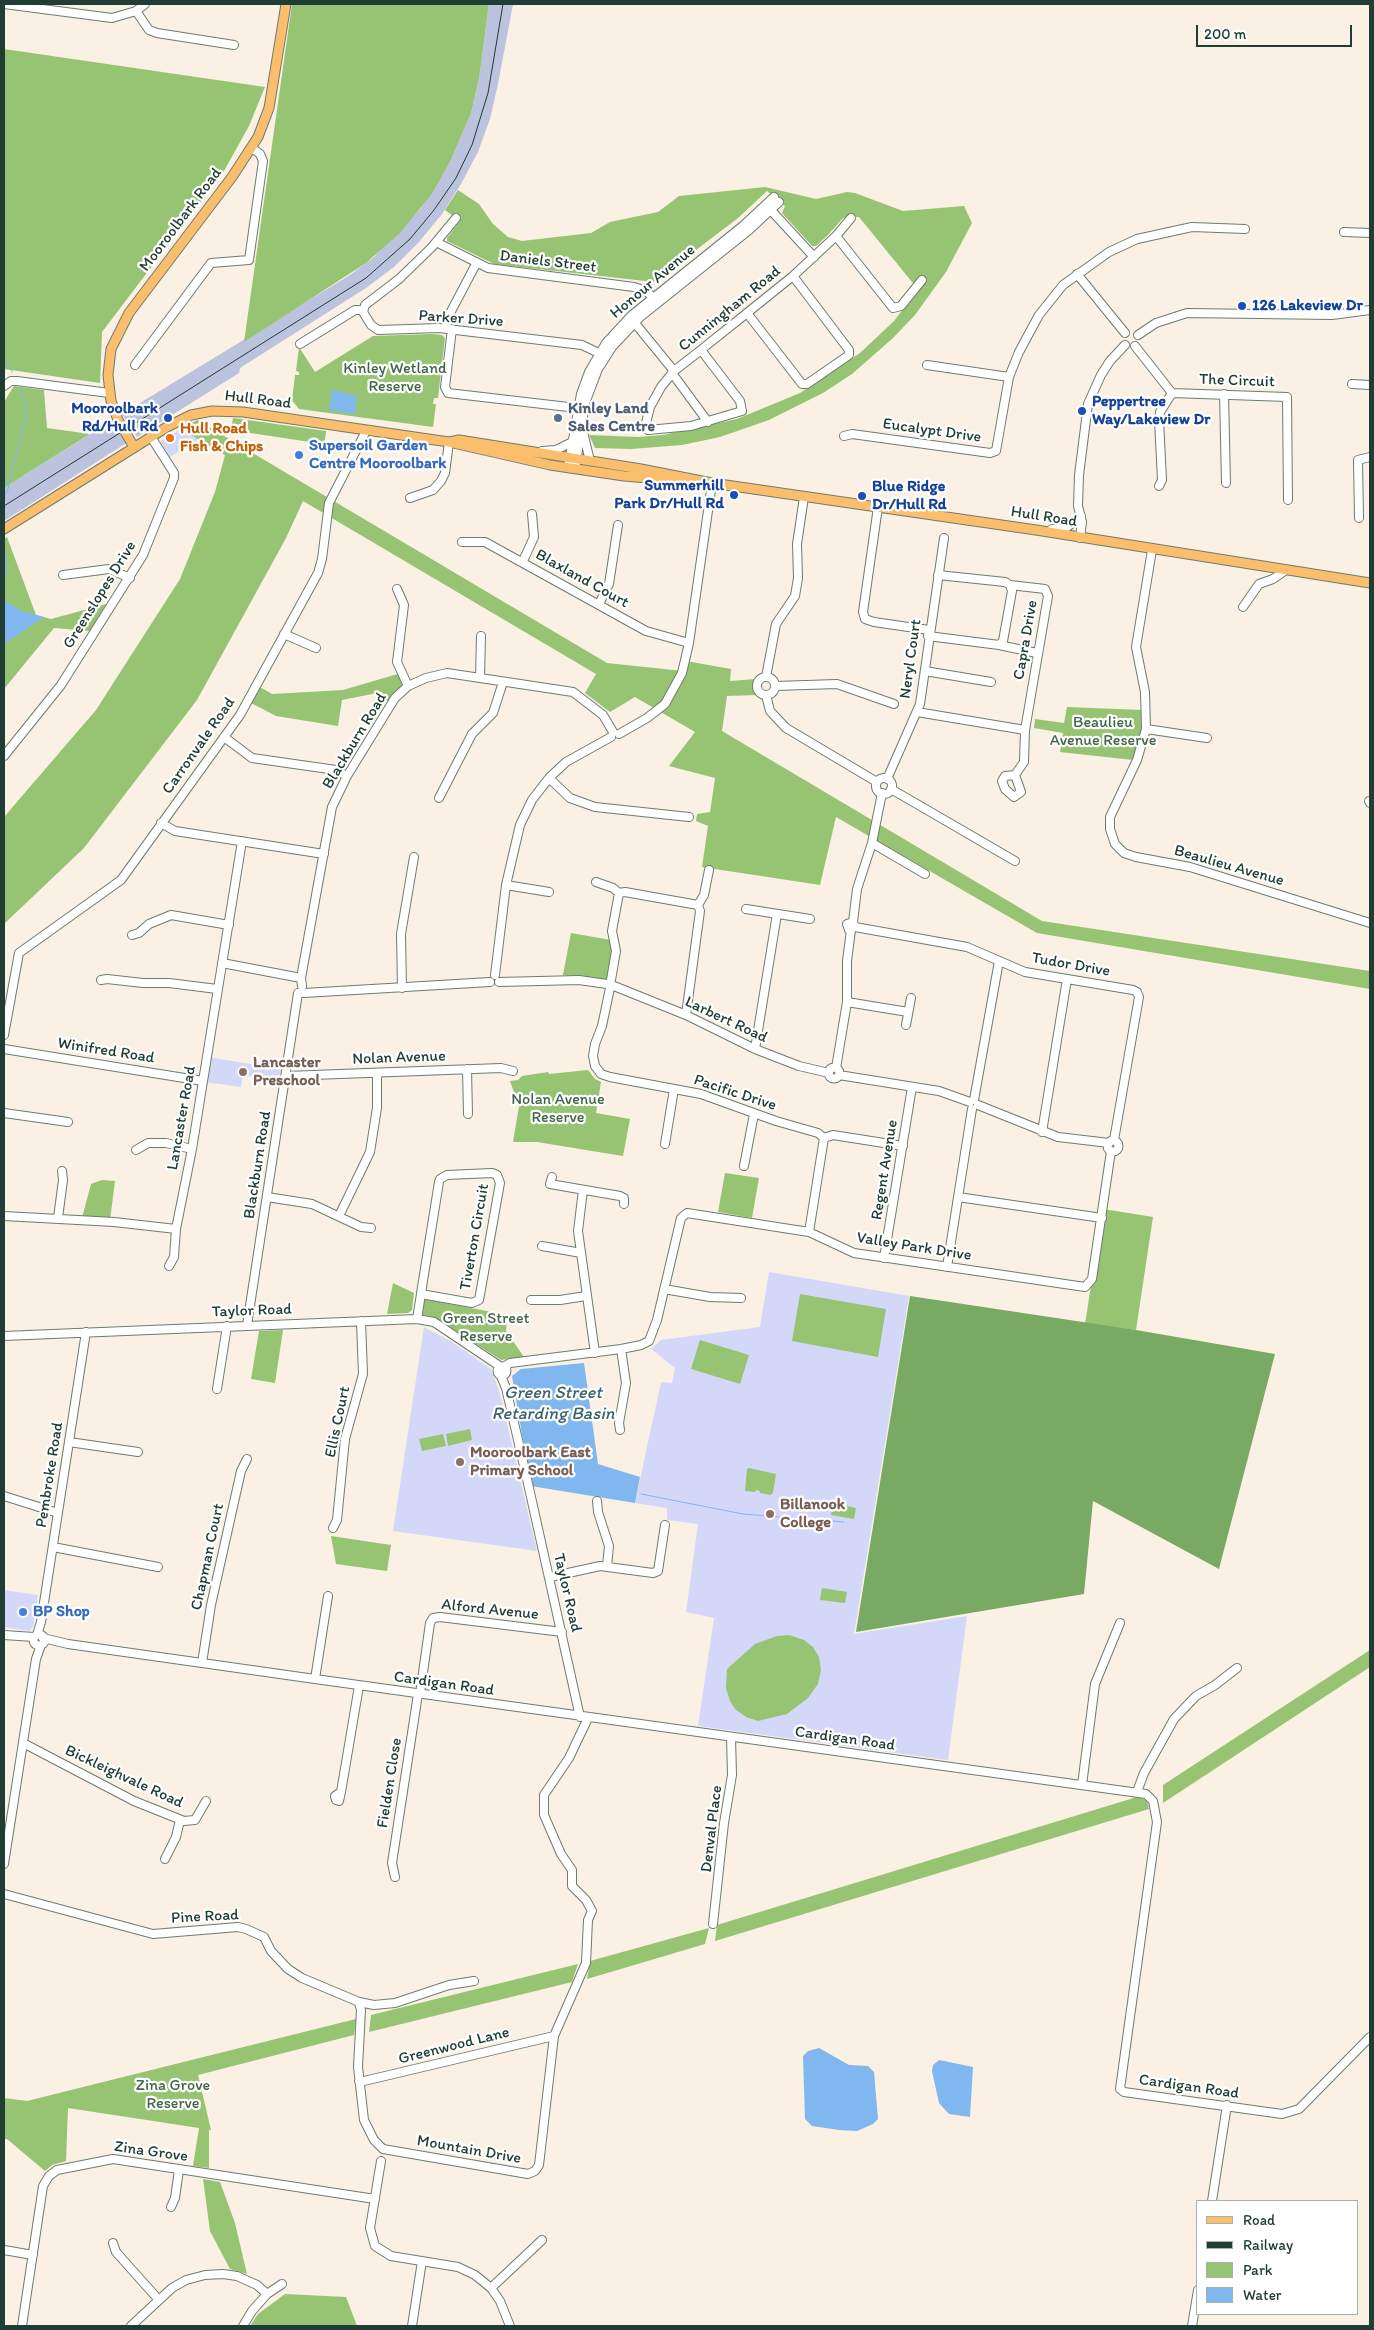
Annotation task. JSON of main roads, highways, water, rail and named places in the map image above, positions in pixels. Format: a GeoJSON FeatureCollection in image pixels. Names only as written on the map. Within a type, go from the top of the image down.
{"type":"FeatureCollection","features":[{"type":"Feature","properties":{"kind":"main road","name":"Mooroolbark Road"},"geometry":{"type":"LineString","coordinates":[[134,447],[115,414],[109,393],[109,361],[122,325],[252,148],[269,108],[286,4]]}},
{"type":"Feature","properties":{"kind":"main road","name":"Hull Road"},"geometry":{"type":"LineString","coordinates":[[4,529],[178,421],[212,411],[243,412],[449,442],[459,440],[505,447],[624,476],[712,483]]}},
{"type":"Feature","properties":{"kind":"main road","name":"Hull Road"},"geometry":{"type":"LineString","coordinates":[[449,442],[457,446],[573,464],[590,461],[712,483],[1036,530],[1152,550],[1370,583]]}},
{"type":"Feature","properties":{"kind":"water"},"geometry":{"type":"Polygon","coordinates":[[[332,390],[357,396],[355,414],[329,410],[332,390]]]}},
{"type":"Feature","properties":{"kind":"water"},"geometry":{"type":"Polygon","coordinates":[[[4,600],[21,611],[44,617],[4,644],[4,600]]]}},
{"type":"Feature","properties":{"kind":"water","name":"Green Street Retarding Basin"},"geometry":{"type":"Polygon","coordinates":[[[584,1363],[598,1464],[640,1477],[635,1503],[531,1486],[512,1376],[521,1369],[584,1363]]]}},
{"type":"Feature","properties":{"kind":"water"},"geometry":{"type":"Polygon","coordinates":[[[819,2048],[849,2065],[868,2066],[874,2072],[878,2119],[873,2124],[857,2131],[839,2130],[812,2126],[805,2119],[803,2056],[808,2051],[819,2048]]]}},
{"type":"Feature","properties":{"kind":"water"},"geometry":{"type":"Polygon","coordinates":[[[939,2060],[973,2067],[970,2117],[949,2114],[939,2103],[932,2071],[933,2065],[939,2060]]]}},
{"type":"Feature","properties":{"kind":"waterway"},"geometry":{"type":"LineString","coordinates":[[4,361],[11,367],[12,372]]}},
{"type":"Feature","properties":{"kind":"waterway"},"geometry":{"type":"LineString","coordinates":[[4,497],[8,489],[26,413],[21,387]]}},
{"type":"Feature","properties":{"kind":"waterway"},"geometry":{"type":"LineString","coordinates":[[4,552],[7,565],[4,584]]}},
{"type":"Feature","properties":{"kind":"waterway"},"geometry":{"type":"LineString","coordinates":[[641,1494],[743,1514],[844,1522]]}},
{"type":"Feature","properties":{"kind":"railway"},"geometry":{"type":"LineString","coordinates":[[4,506],[366,278],[410,239],[434,210],[456,178],[472,145],[488,93],[503,4]]}},
{"type":"Feature","properties":{"kind":"place","name":"126 Lakeview Dr"},"geometry":{"type":"Point","coordinates":[1242,306]}},
{"type":"Feature","properties":{"kind":"place","name":"Peppertree Way/Lakeview Dr"},"geometry":{"type":"Point","coordinates":[1082,411]}},
{"type":"Feature","properties":{"kind":"place","name":"Mooroolbark Rd/Hull Rd"},"geometry":{"type":"Point","coordinates":[168,418]}},
{"type":"Feature","properties":{"kind":"place","name":"Kinley Land Sales Centre"},"geometry":{"type":"Point","coordinates":[558,418]}},
{"type":"Feature","properties":{"kind":"place","name":"Hull Road Fish & Chips"},"geometry":{"type":"Point","coordinates":[170,438]}},
{"type":"Feature","properties":{"kind":"place","name":"Supersoil Garden Centre Mooroolbark"},"geometry":{"type":"Point","coordinates":[299,455]}},
{"type":"Feature","properties":{"kind":"place","name":"Summerhill Park Dr/Hull Rd"},"geometry":{"type":"Point","coordinates":[734,495]}},
{"type":"Feature","properties":{"kind":"place","name":"Blue Ridge Dr/Hull Rd"},"geometry":{"type":"Point","coordinates":[862,496]}},
{"type":"Feature","properties":{"kind":"place","name":"Lancaster Preschool"},"geometry":{"type":"Point","coordinates":[243,1072]}},
{"type":"Feature","properties":{"kind":"place","name":"Mooroolbark East Primary School"},"geometry":{"type":"Point","coordinates":[460,1462]}},
{"type":"Feature","properties":{"kind":"place","name":"Billanook College"},"geometry":{"type":"Point","coordinates":[770,1514]}},
{"type":"Feature","properties":{"kind":"place","name":"BP Shop"},"geometry":{"type":"Point","coordinates":[23,1612]}},
{"type":"Feature","properties":{"kind":"park label","name":"Kinley Wetland Reserve"},"geometry":{"type":"Point","coordinates":[395,378]}},
{"type":"Feature","properties":{"kind":"park label","name":"Beaulieu Avenue Reserve"},"geometry":{"type":"Point","coordinates":[1103,732]}},
{"type":"Feature","properties":{"kind":"park label","name":"Nolan Avenue Reserve"},"geometry":{"type":"Point","coordinates":[558,1109]}},
{"type":"Feature","properties":{"kind":"park label","name":"Green Street Reserve"},"geometry":{"type":"Point","coordinates":[486,1328]}},
{"type":"Feature","properties":{"kind":"park label","name":"Zina Grove Reserve"},"geometry":{"type":"Point","coordinates":[173,2095]}}]}
